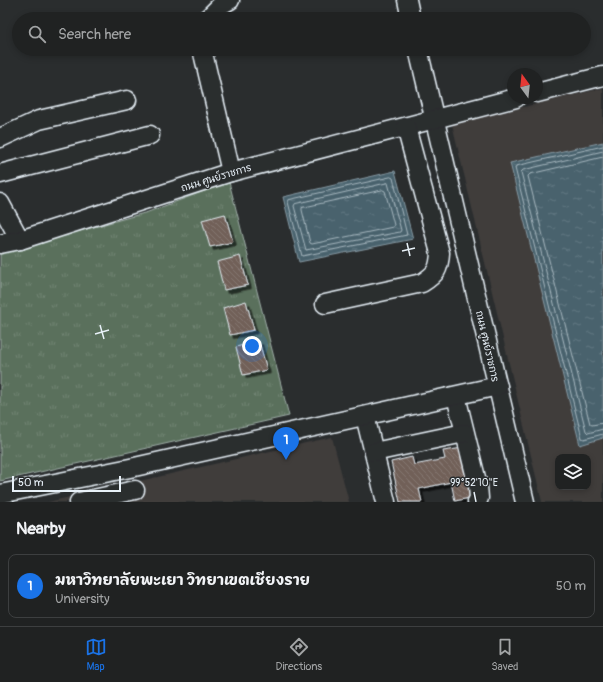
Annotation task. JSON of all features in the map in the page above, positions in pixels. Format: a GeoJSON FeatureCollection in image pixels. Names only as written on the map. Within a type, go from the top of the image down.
{"type":"FeatureCollection","features":[{"type":"Feature","properties":{"kind":"street"},"geometry":{"type":"LineString","coordinates":[[214,12],[221,5],[230,0]]}},
{"type":"Feature","properties":{"kind":"street"},"geometry":{"type":"LineString","coordinates":[[407,0],[410,12]]}},
{"type":"Feature","properties":{"kind":"street"},"geometry":{"type":"LineString","coordinates":[[204,56],[231,172]]}},
{"type":"Feature","properties":{"kind":"street"},"geometry":{"type":"LineString","coordinates":[[420,56],[435,118]]}},
{"type":"Feature","properties":{"kind":"street"},"geometry":{"type":"LineString","coordinates":[[543,91],[603,76]]}},
{"type":"Feature","properties":{"kind":"street"},"geometry":{"type":"LineString","coordinates":[[0,138],[39,120],[127,100]]}},
{"type":"Feature","properties":{"kind":"street","name":"ถนน ศูนย์ราชการ"},"geometry":{"type":"LineString","coordinates":[[0,244],[20,240],[231,172],[507,100]]}},
{"type":"Feature","properties":{"kind":"street","name":"ถนน ศูนย์ราชการ"},"geometry":{"type":"LineString","coordinates":[[435,118],[525,502]]}},
{"type":"Feature","properties":{"kind":"street"},"geometry":{"type":"LineString","coordinates":[[325,304],[422,283],[433,276],[439,266],[440,253],[406,127]]}},
{"type":"Feature","properties":{"kind":"street"},"geometry":{"type":"LineString","coordinates":[[0,174],[150,135]]}},
{"type":"Feature","properties":{"kind":"street"},"geometry":{"type":"LineString","coordinates":[[0,203],[20,240]]}},
{"type":"Feature","properties":{"kind":"street"},"geometry":{"type":"LineString","coordinates":[[0,494],[130,468],[498,386]]}},
{"type":"Feature","properties":{"kind":"street"},"geometry":{"type":"LineString","coordinates":[[456,396],[464,434],[478,486],[478,502]]}},
{"type":"Feature","properties":{"kind":"street"},"geometry":{"type":"LineString","coordinates":[[365,416],[386,502]]}},
{"type":"Feature","properties":{"kind":"street"},"geometry":{"type":"LineString","coordinates":[[374,452],[464,434]]}},
{"type":"Feature","properties":{"kind":"street"},"geometry":{"type":"LineString","coordinates":[[79,502],[136,496],[130,468]]}},
{"type":"Feature","properties":{"kind":"shaded area"},"geometry":{"type":"Polygon","coordinates":[[[603,88],[603,502],[542,502],[452,124],[536,104],[543,104],[543,102],[603,88]]]}},
{"type":"Feature","properties":{"kind":"shaded area"},"geometry":{"type":"Polygon","coordinates":[[[332,437],[349,502],[48,502],[332,437]]]}},
{"type":"Feature","properties":{"kind":"green space"},"geometry":{"type":"Polygon","coordinates":[[[229,182],[289,416],[0,481],[0,253],[148,212],[229,182]]]}},
{"type":"Feature","properties":{"kind":"water"},"geometry":{"type":"Polygon","coordinates":[[[603,142],[603,438],[580,445],[510,163],[603,142]]]}},
{"type":"Feature","properties":{"kind":"water"},"geometry":{"type":"Polygon","coordinates":[[[395,171],[413,239],[299,262],[283,197],[395,171]]]}},
{"type":"Feature","properties":{"kind":"building"},"geometry":{"type":"Polygon","coordinates":[[[225,214],[233,242],[210,247],[202,220],[225,214]]]}},
{"type":"Feature","properties":{"kind":"building"},"geometry":{"type":"Polygon","coordinates":[[[240,256],[248,285],[224,290],[217,262],[240,256]]]}},
{"type":"Feature","properties":{"kind":"building"},"geometry":{"type":"Polygon","coordinates":[[[246,301],[254,330],[230,335],[223,308],[246,301]]]}},
{"type":"Feature","properties":{"kind":"building"},"geometry":{"type":"Polygon","coordinates":[[[259,341],[267,370],[243,375],[236,347],[259,341]]]}},
{"type":"Feature","properties":{"kind":"building"},"geometry":{"type":"Polygon","coordinates":[[[463,448],[475,497],[455,501],[451,482],[419,489],[422,502],[400,502],[391,462],[412,457],[414,465],[445,459],[443,451],[463,448]]]}},
{"type":"Feature","properties":{"kind":"place","name":"มหาวิทยาลัยพะเยา วิทยาเขตเชียงราย"},"geometry":{"type":"Point","coordinates":[286,460]}}]}
